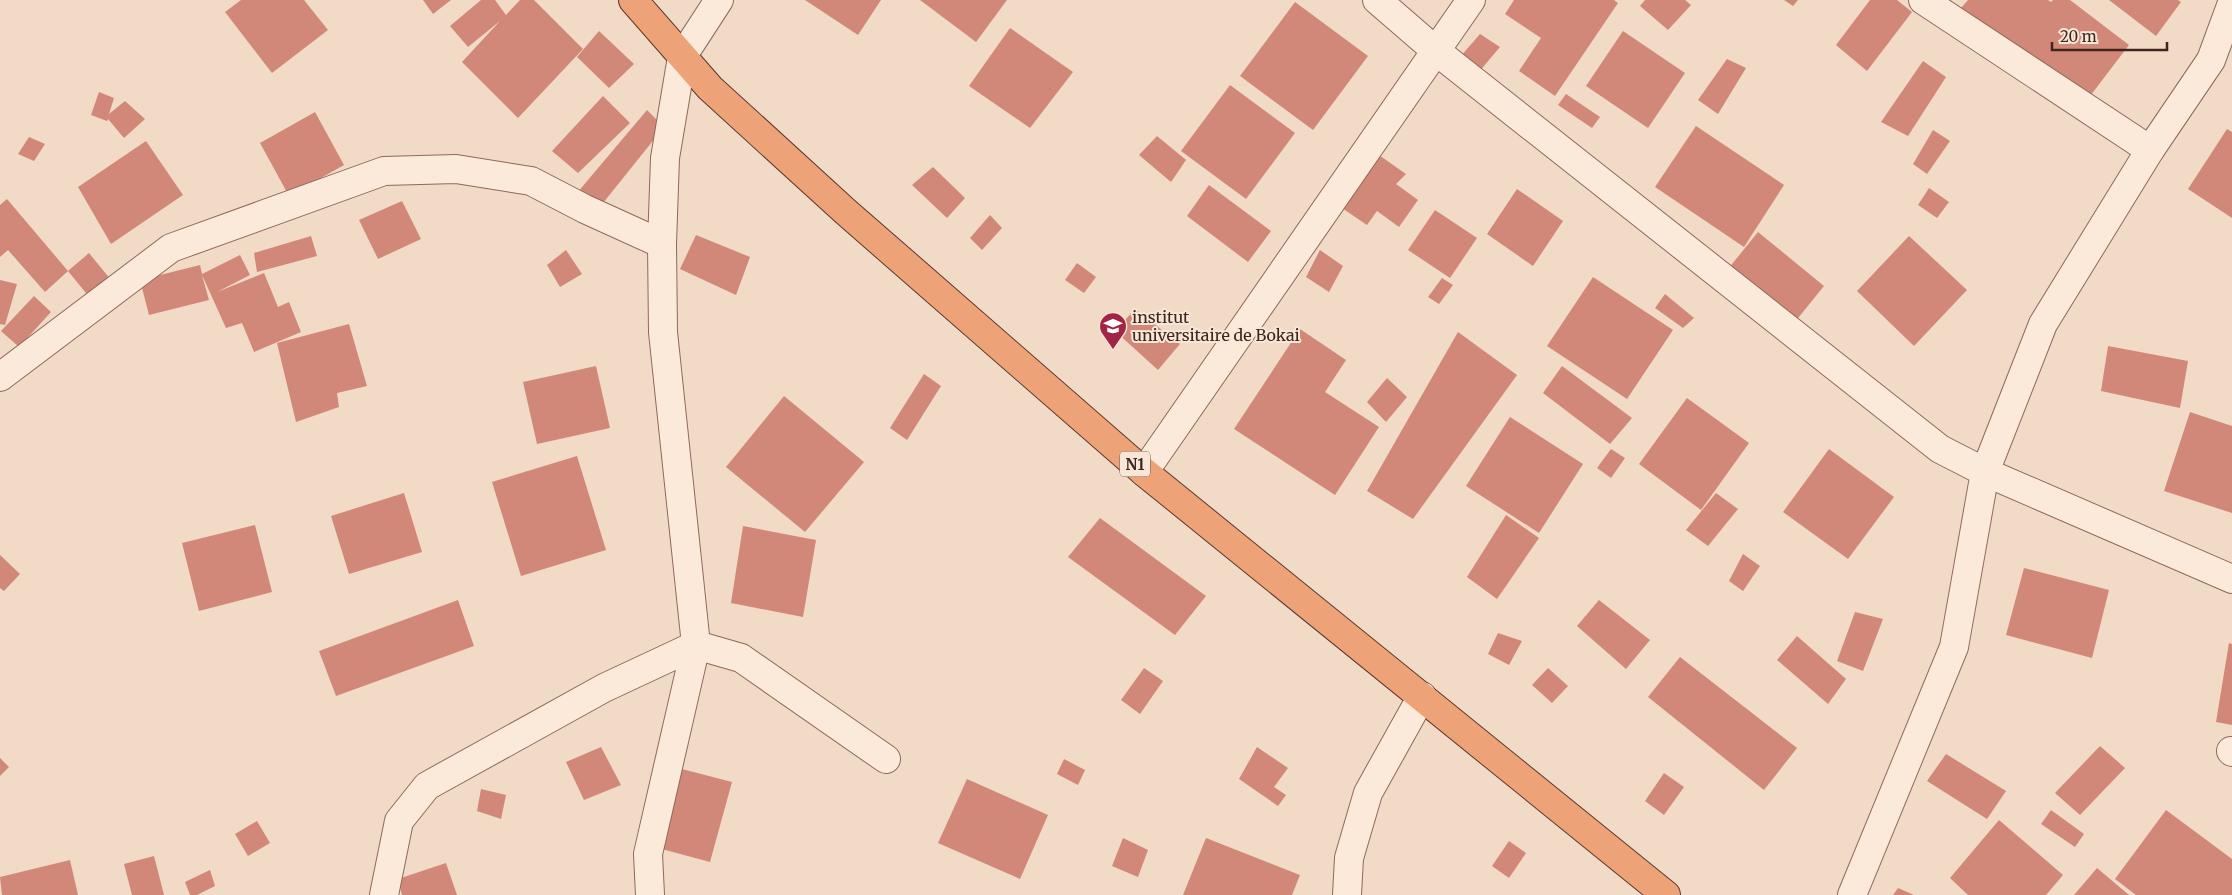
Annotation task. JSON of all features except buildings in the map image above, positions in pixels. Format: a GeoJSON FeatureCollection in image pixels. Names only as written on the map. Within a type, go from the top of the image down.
{"type":"FeatureCollection","features":[{"type":"Feature","properties":{"kind":"highway","name":"N1"},"geometry":{"type":"LineString","coordinates":[[633,0],[710,88],[846,212],[1144,472],[1666,895]]}},
{"type":"Feature","properties":{"kind":"street"},"geometry":{"type":"LineString","coordinates":[[650,895],[648,854],[696,645],[663,332],[662,244],[665,158],[682,57],[718,0]]}},
{"type":"Feature","properties":{"kind":"street"},"geometry":{"type":"LineString","coordinates":[[1377,0],[1436,51],[1940,449],[1985,472],[2232,579]]}},
{"type":"Feature","properties":{"kind":"street"},"geometry":{"type":"LineString","coordinates":[[1144,472],[1471,0]]}},
{"type":"Feature","properties":{"kind":"street"},"geometry":{"type":"LineString","coordinates":[[1923,0],[2150,150]]}},
{"type":"Feature","properties":{"kind":"street"},"geometry":{"type":"LineString","coordinates":[[1852,895],[1954,647],[1985,472],[2042,324],[2150,150],[2211,60],[2232,3]]}},
{"type":"Feature","properties":{"kind":"street"},"geometry":{"type":"LineString","coordinates":[[0,377],[171,248],[384,171],[456,169],[531,181],[584,209],[662,244]]}},
{"type":"Feature","properties":{"kind":"street"},"geometry":{"type":"LineString","coordinates":[[384,895],[399,821],[428,786],[604,688],[696,645],[741,658],[886,759]]}},
{"type":"Feature","properties":{"kind":"street"},"geometry":{"type":"LineString","coordinates":[[1347,895],[1350,858],[1368,793],[1422,696]]}},
{"type":"Feature","properties":{"kind":"place","name":"institut universitaire de Bokai"},"geometry":{"type":"Point","coordinates":[1113,350]}}]}
